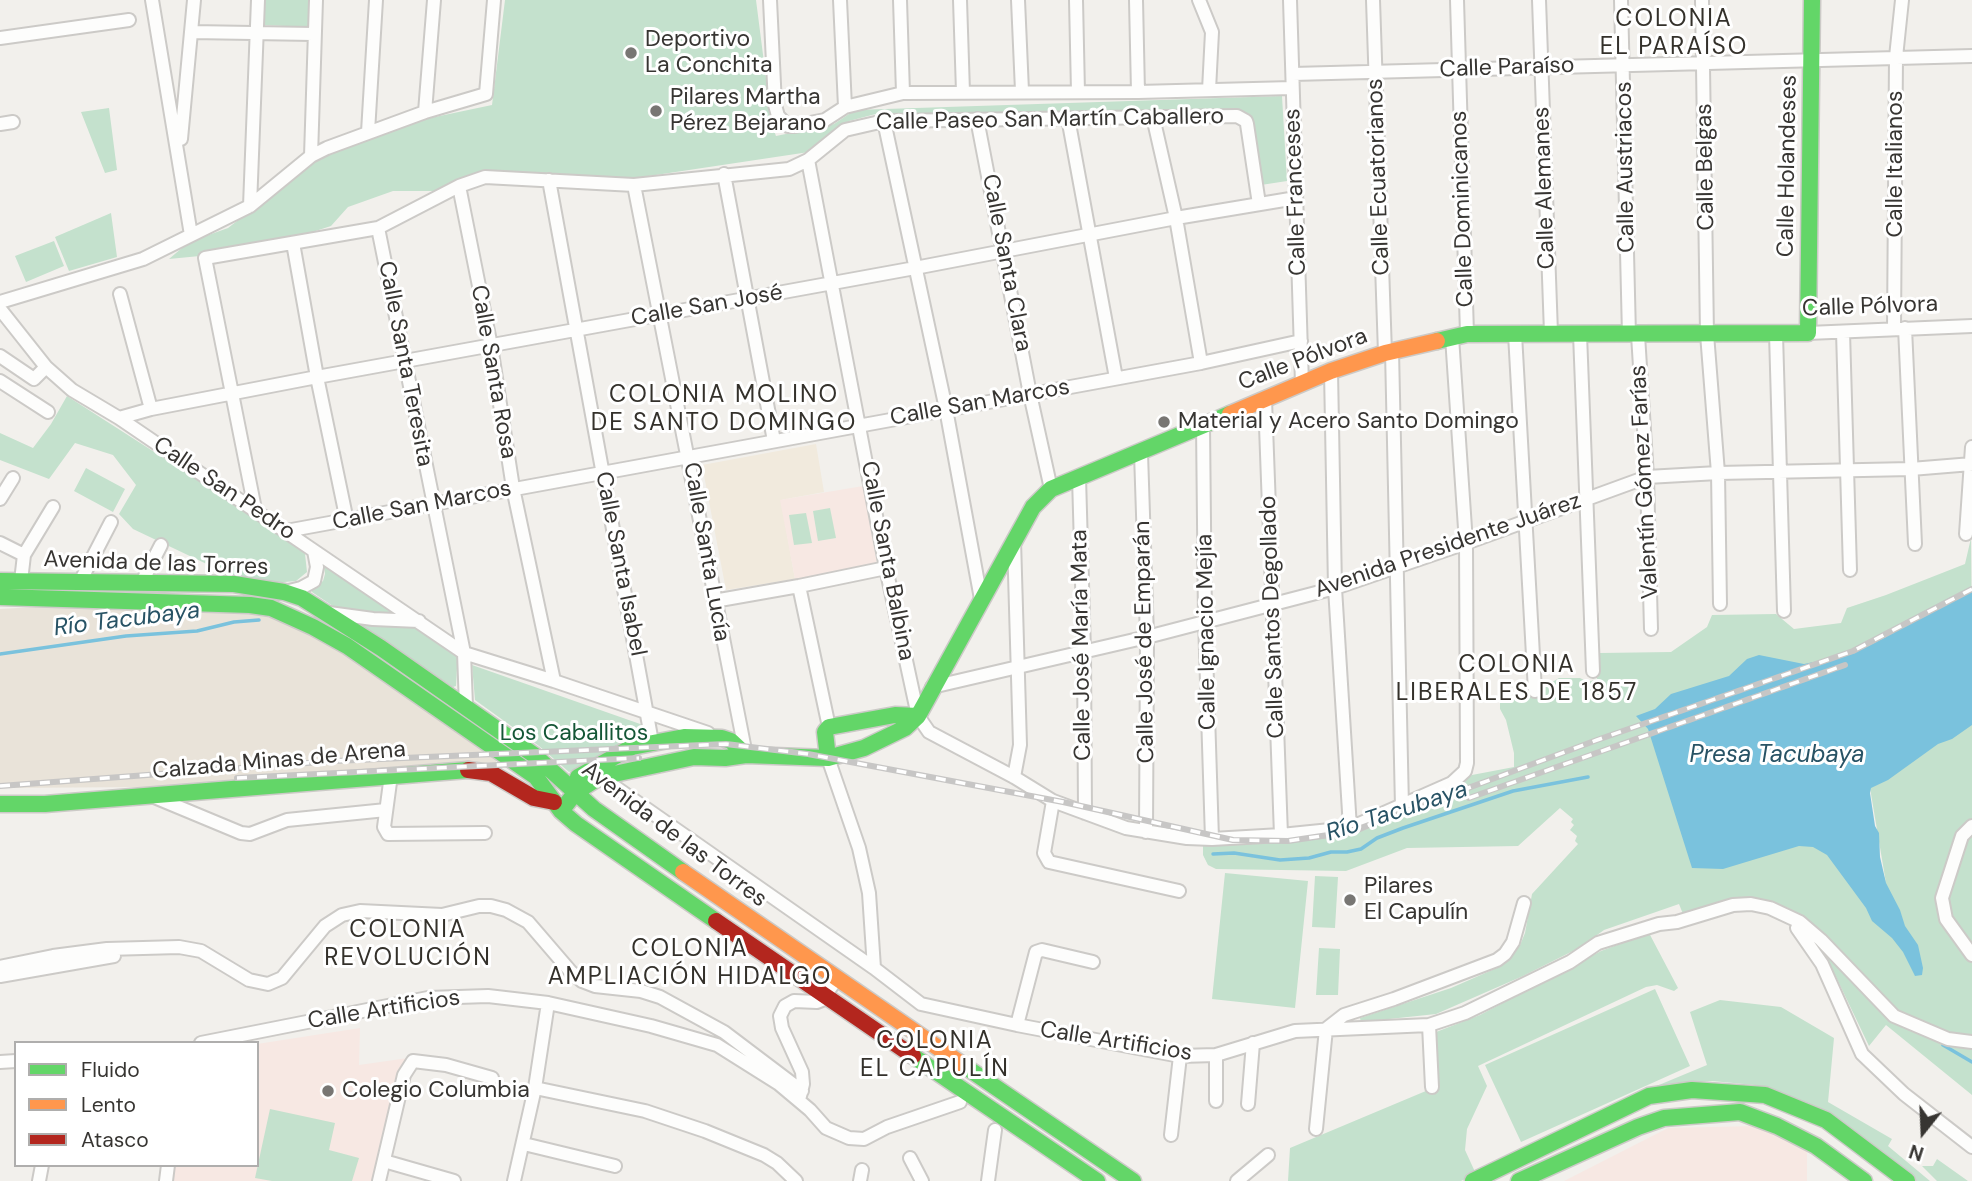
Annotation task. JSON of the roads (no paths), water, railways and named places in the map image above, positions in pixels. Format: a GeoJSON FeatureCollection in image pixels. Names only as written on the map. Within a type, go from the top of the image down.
{"type":"FeatureCollection","features":[{"type":"Feature","properties":{"kind":"street"},"geometry":{"type":"LineString","coordinates":[[152,0],[191,235]]}},
{"type":"Feature","properties":{"kind":"street"},"geometry":{"type":"LineString","coordinates":[[179,155],[194,0]]}},
{"type":"Feature","properties":{"kind":"street"},"geometry":{"type":"LineString","coordinates":[[250,206],[257,0]]}},
{"type":"Feature","properties":{"kind":"street"},"geometry":{"type":"LineString","coordinates":[[311,156],[316,0]]}},
{"type":"Feature","properties":{"kind":"street"},"geometry":{"type":"LineString","coordinates":[[368,132],[376,0]]}},
{"type":"Feature","properties":{"kind":"street"},"geometry":{"type":"LineString","coordinates":[[425,112],[434,0]]}},
{"type":"Feature","properties":{"kind":"street"},"geometry":{"type":"LineString","coordinates":[[0,302],[143,259],[250,206],[311,156],[341,141],[486,94],[494,0]]}},
{"type":"Feature","properties":{"kind":"street","name":"Calle Paraíso"},"geometry":{"type":"LineString","coordinates":[[770,0],[775,106],[782,122],[795,126],[825,120],[845,107],[903,93],[1209,90],[1375,71],[1972,56]]}},
{"type":"Feature","properties":{"kind":"street"},"geometry":{"type":"LineString","coordinates":[[840,0],[845,107]]}},
{"type":"Feature","properties":{"kind":"street"},"geometry":{"type":"LineString","coordinates":[[900,0],[903,93]]}},
{"type":"Feature","properties":{"kind":"street"},"geometry":{"type":"LineString","coordinates":[[960,0],[963,92]]}},
{"type":"Feature","properties":{"kind":"street"},"geometry":{"type":"LineString","coordinates":[[1018,0],[1022,91]]}},
{"type":"Feature","properties":{"kind":"street"},"geometry":{"type":"LineString","coordinates":[[1076,0],[1079,92]]}},
{"type":"Feature","properties":{"kind":"street"},"geometry":{"type":"LineString","coordinates":[[1136,0],[1138,92]]}},
{"type":"Feature","properties":{"kind":"street"},"geometry":{"type":"LineString","coordinates":[[1199,0],[1212,32],[1209,90]]}},
{"type":"Feature","properties":{"kind":"street","name":"Calle Franceses"},"geometry":{"type":"LineString","coordinates":[[1290,0],[1302,384]]}},
{"type":"Feature","properties":{"kind":"street","name":"Calle Ecuatorianos"},"geometry":{"type":"LineString","coordinates":[[1373,0],[1398,567],[1402,807]]}},
{"type":"Feature","properties":{"kind":"street","name":"Calle Dominicanos"},"geometry":{"type":"LineString","coordinates":[[1402,807],[1452,783],[1465,771],[1467,763],[1466,543],[1459,335],[1457,0]]}},
{"type":"Feature","properties":{"kind":"street","name":"Calle Alemanes"},"geometry":{"type":"LineString","coordinates":[[1539,0],[1550,333]]}},
{"type":"Feature","properties":{"kind":"street","name":"Calle Austriacos"},"geometry":{"type":"LineString","coordinates":[[1621,0],[1633,335]]}},
{"type":"Feature","properties":{"kind":"street","name":"Calle Belgas"},"geometry":{"type":"LineString","coordinates":[[1702,0],[1707,334],[1718,473],[1720,604]]}},
{"type":"Feature","properties":{"kind":"street","name":"Calle Holandeses"},"geometry":{"type":"LineString","coordinates":[[1808,333],[1812,0]]}},
{"type":"Feature","properties":{"kind":"street","name":"Calle Italianos"},"geometry":{"type":"LineString","coordinates":[[1902,0],[1896,57],[1900,328],[1915,544]]}},
{"type":"Feature","properties":{"kind":"street"},"geometry":{"type":"LineString","coordinates":[[0,38],[129,20]]}},
{"type":"Feature","properties":{"kind":"street"},"geometry":{"type":"LineString","coordinates":[[191,32],[313,34]]}},
{"type":"Feature","properties":{"kind":"street","name":"Calle Paseo San Martín Caballero"},"geometry":{"type":"LineString","coordinates":[[459,187],[485,177],[634,185],[789,169],[808,159],[845,130],[884,121],[1237,116],[1247,124],[1259,204]]}},
{"type":"Feature","properties":{"kind":"street"},"geometry":{"type":"LineString","coordinates":[[1153,117],[1176,218],[1201,363]]}},
{"type":"Feature","properties":{"kind":"street"},"geometry":{"type":"LineString","coordinates":[[1068,118],[1116,378]]}},
{"type":"Feature","properties":{"kind":"street","name":"Calle Santa Clara"},"geometry":{"type":"LineString","coordinates":[[977,119],[1051,489]]}},
{"type":"Feature","properties":{"kind":"street"},"geometry":{"type":"LineString","coordinates":[[0,124],[13,121]]}},
{"type":"Feature","properties":{"kind":"street"},"geometry":{"type":"LineString","coordinates":[[884,121],[946,410],[981,599]]}},
{"type":"Feature","properties":{"kind":"street","name":"Calle Santa Balbina"},"geometry":{"type":"LineString","coordinates":[[808,159],[886,568],[918,716]]}},
{"type":"Feature","properties":{"kind":"street"},"geometry":{"type":"LineString","coordinates":[[724,174],[774,440]]}},
{"type":"Feature","properties":{"kind":"street","name":"Calle Santa Isabel"},"geometry":{"type":"LineString","coordinates":[[549,180],[652,742]]}},
{"type":"Feature","properties":{"kind":"street","name":"Calle Santa Lucía"},"geometry":{"type":"LineString","coordinates":[[634,185],[746,755]]}},
{"type":"Feature","properties":{"kind":"street"},"geometry":{"type":"LineString","coordinates":[[255,509],[205,258],[377,228],[459,187]]}},
{"type":"Feature","properties":{"kind":"street","name":"Calle Santa Rosa"},"geometry":{"type":"LineString","coordinates":[[459,187],[492,346],[513,488],[554,681]]}},
{"type":"Feature","properties":{"kind":"street","name":"Calle San José"},"geometry":{"type":"LineString","coordinates":[[119,418],[151,408],[1296,198]]}},
{"type":"Feature","properties":{"kind":"street","name":"Calle Santa Teresita"},"geometry":{"type":"LineString","coordinates":[[377,228],[464,653],[466,706]]}},
{"type":"Feature","properties":{"kind":"street"},"geometry":{"type":"LineString","coordinates":[[293,243],[347,522]]}},
{"type":"Feature","properties":{"kind":"street"},"geometry":{"type":"LineString","coordinates":[[120,295],[151,408]]}},
{"type":"Feature","properties":{"kind":"street","name":"Calle San Pedro"},"geometry":{"type":"LineString","coordinates":[[0,309],[46,368],[72,390],[119,418],[255,509],[464,653],[722,738]]}},
{"type":"Feature","properties":{"kind":"street","name":"Calle Pólvora"},"geometry":{"type":"LineString","coordinates":[[918,716],[1014,538],[1033,507],[1051,489],[1331,371],[1389,352],[1459,335],[1776,334],[1972,326]]}},
{"type":"Feature","properties":{"kind":"street"},"geometry":{"type":"LineString","coordinates":[[1843,332],[1850,570]]}},
{"type":"Feature","properties":{"kind":"street"},"geometry":{"type":"LineString","coordinates":[[1516,334],[1535,691]]}},
{"type":"Feature","properties":{"kind":"street"},"geometry":{"type":"LineString","coordinates":[[1580,334],[1592,671]]}},
{"type":"Feature","properties":{"kind":"street"},"geometry":{"type":"LineString","coordinates":[[1776,334],[1784,611]]}},
{"type":"Feature","properties":{"kind":"street","name":"Valentín Gómez Farías"},"geometry":{"type":"LineString","coordinates":[[1633,335],[1647,477],[1651,629]]}},
{"type":"Feature","properties":{"kind":"street","name":"Calle San Marcos"},"geometry":{"type":"LineString","coordinates":[[286,531],[347,522],[513,488],[1201,363],[1301,341]]}},
{"type":"Feature","properties":{"kind":"street"},"geometry":{"type":"LineString","coordinates":[[1,358],[34,379],[46,368]]}},
{"type":"Feature","properties":{"kind":"street"},"geometry":{"type":"LineString","coordinates":[[1331,371],[1335,588],[1350,828]]}},
{"type":"Feature","properties":{"kind":"street"},"geometry":{"type":"LineString","coordinates":[[0,381],[48,412]]}},
{"type":"Feature","properties":{"kind":"street","name":"Calle Santos Degollado"},"geometry":{"type":"LineString","coordinates":[[1265,399],[1281,835]]}},
{"type":"Feature","properties":{"kind":"street","name":"Calle Ignacio Mejía"},"geometry":{"type":"LineString","coordinates":[[1203,425],[1205,621],[1212,839]]}},
{"type":"Feature","properties":{"kind":"street"},"geometry":{"type":"LineString","coordinates":[[1966,534],[1972,447]]}},
{"type":"Feature","properties":{"kind":"street","name":"Calle José de Emparán"},"geometry":{"type":"LineString","coordinates":[[1141,453],[1147,637],[1146,832]]}},
{"type":"Feature","properties":{"kind":"street","name":"Avenida Presidente Juárez"},"geometry":{"type":"LineString","coordinates":[[932,687],[1147,637],[1335,588],[1647,477],[1911,469],[1972,464]]}},
{"type":"Feature","properties":{"kind":"street","name":"Calle José María Mata"},"geometry":{"type":"LineString","coordinates":[[1079,477],[1085,813]]}},
{"type":"Feature","properties":{"kind":"street"},"geometry":{"type":"LineString","coordinates":[[0,499],[13,478]]}},
{"type":"Feature","properties":{"kind":"street"},"geometry":{"type":"LineString","coordinates":[[21,581],[24,555],[53,507]]}},
{"type":"Feature","properties":{"kind":"street"},"geometry":{"type":"LineString","coordinates":[[80,582],[111,522]]}},
{"type":"Feature","properties":{"kind":"street"},"geometry":{"type":"LineString","coordinates":[[1014,538],[1020,746],[1014,777]]}},
{"type":"Feature","properties":{"kind":"street"},"geometry":{"type":"LineString","coordinates":[[0,543],[24,555]]}},
{"type":"Feature","properties":{"kind":"street"},"geometry":{"type":"LineString","coordinates":[[141,584],[161,545]]}},
{"type":"Feature","properties":{"kind":"street"},"geometry":{"type":"LineString","coordinates":[[284,592],[314,582],[317,567],[314,551]]}},
{"type":"Feature","properties":{"kind":"street"},"geometry":{"type":"LineString","coordinates":[[714,601],[886,568]]}},
{"type":"Feature","properties":{"kind":"street","name":"Avenida de las Torres"},"geometry":{"type":"LineString","coordinates":[[0,581],[234,584],[284,592],[302,598],[466,706],[534,755],[594,809],[836,980],[1133,1181]]}},
{"type":"Feature","properties":{"kind":"street"},"geometry":{"type":"LineString","coordinates":[[799,586],[829,727]]}},
{"type":"Feature","properties":{"kind":"street","name":"Avenida de las Torres"},"geometry":{"type":"LineString","coordinates":[[0,597],[250,605],[271,608],[292,616],[347,646],[536,777],[576,824],[612,850],[1096,1181]]}},
{"type":"Feature","properties":{"kind":"street"},"geometry":{"type":"LineString","coordinates":[[325,612],[373,619],[419,621]]}},
{"type":"Feature","properties":{"kind":"street"},"geometry":{"type":"LineString","coordinates":[[874,968],[867,882],[859,848],[828,758],[825,732],[829,727],[895,715],[918,716]]}},
{"type":"Feature","properties":{"kind":"street"},"geometry":{"type":"LineString","coordinates":[[918,716],[929,732],[1053,801],[1126,828],[1146,832],[1212,839],[1281,835],[1350,828],[1402,807]]}},
{"type":"Feature","properties":{"kind":"street"},"geometry":{"type":"LineString","coordinates":[[594,773],[674,760],[746,755],[828,758],[864,748],[888,737],[905,728],[918,716]]}},
{"type":"Feature","properties":{"kind":"street"},"geometry":{"type":"LineString","coordinates":[[558,806],[572,789],[632,747],[684,737],[722,738],[731,741],[746,755]]}},
{"type":"Feature","properties":{"kind":"street","name":"Calzada Minas de Arena"},"geometry":{"type":"LineString","coordinates":[[0,804],[467,770],[502,778],[534,797],[558,806]]}},
{"type":"Feature","properties":{"kind":"street","name":"Calle Artificios"},"geometry":{"type":"LineString","coordinates":[[594,773],[874,968],[921,1004],[1180,1056],[1216,1055],[1295,1031],[1429,1025],[1465,1013],[1570,962],[1598,943],[1658,924],[1677,922],[1733,905],[1751,904],[1786,914]]}},
{"type":"Feature","properties":{"kind":"street"},"geometry":{"type":"LineString","coordinates":[[391,775],[384,830],[392,835],[485,833]]}},
{"type":"Feature","properties":{"kind":"street"},"geometry":{"type":"LineString","coordinates":[[147,794],[241,834],[250,834],[287,820],[386,810]]}},
{"type":"Feature","properties":{"kind":"street"},"geometry":{"type":"LineString","coordinates":[[1053,801],[1044,853],[1049,862],[1179,891]]}},
{"type":"Feature","properties":{"kind":"street"},"geometry":{"type":"LineString","coordinates":[[0,812],[17,804]]}},
{"type":"Feature","properties":{"kind":"street"},"geometry":{"type":"LineString","coordinates":[[1972,826],[1962,836],[1942,898],[1946,919],[1972,955]]}},
{"type":"Feature","properties":{"kind":"street","name":"Calle Artificios"},"geometry":{"type":"LineString","coordinates":[[1326,1029],[1344,1015],[1497,960],[1513,942],[1524,902]]}},
{"type":"Feature","properties":{"kind":"street"},"geometry":{"type":"LineString","coordinates":[[0,967],[107,949],[179,947],[201,951],[249,980],[268,984],[282,978],[325,926],[342,915],[360,911],[442,915],[479,906],[491,906],[506,910],[528,922],[582,981],[595,986],[641,991],[660,997],[724,1032],[800,1095],[831,1130],[849,1138],[864,1139],[887,1127],[960,1102]]}},
{"type":"Feature","properties":{"kind":"street"},"geometry":{"type":"LineString","coordinates":[[1786,914],[1821,940],[1894,1016],[1948,1038],[1972,1042]]}},
{"type":"Feature","properties":{"kind":"street"},"geometry":{"type":"LineString","coordinates":[[1786,914],[1807,939],[1822,964],[1862,1054],[1905,1094],[1972,1147]]}},
{"type":"Feature","properties":{"kind":"street"},"geometry":{"type":"LineString","coordinates":[[0,975],[120,955],[145,948]]}},
{"type":"Feature","properties":{"kind":"street"},"geometry":{"type":"LineString","coordinates":[[1017,1025],[1037,952],[1042,950],[1093,962]]}},
{"type":"Feature","properties":{"kind":"street"},"geometry":{"type":"LineString","coordinates":[[800,1095],[802,1072],[782,1028],[780,1016],[785,1006],[794,1001],[817,1002],[825,996],[836,980]]}},
{"type":"Feature","properties":{"kind":"street","name":"Calle Artificios"},"geometry":{"type":"LineString","coordinates":[[211,1041],[428,998],[488,996],[548,1003],[702,1040],[731,1052],[800,1095]]}},
{"type":"Feature","properties":{"kind":"street"},"geometry":{"type":"LineString","coordinates":[[514,1181],[535,1088],[548,1003]]}},
{"type":"Feature","properties":{"kind":"street"},"geometry":{"type":"LineString","coordinates":[[1429,1025],[1432,1087]]}},
{"type":"Feature","properties":{"kind":"street"},"geometry":{"type":"LineString","coordinates":[[1316,1129],[1326,1029]]}},
{"type":"Feature","properties":{"kind":"street"},"geometry":{"type":"LineString","coordinates":[[1248,1104],[1253,1043]]}},
{"type":"Feature","properties":{"kind":"street"},"geometry":{"type":"LineString","coordinates":[[1216,1055],[1216,1101]]}},
{"type":"Feature","properties":{"kind":"street"},"geometry":{"type":"LineString","coordinates":[[1171,1135],[1180,1056]]}},
{"type":"Feature","properties":{"kind":"street"},"geometry":{"type":"LineString","coordinates":[[379,1181],[404,1075],[413,1061],[446,1065],[492,1078]]}},
{"type":"Feature","properties":{"kind":"street"},"geometry":{"type":"LineString","coordinates":[[535,1088],[645,1111],[705,1130],[764,1155],[796,1181]]}},
{"type":"Feature","properties":{"kind":"street"},"geometry":{"type":"LineString","coordinates":[[1480,1180],[1649,1096],[1692,1090],[1765,1095],[1826,1120],[1908,1181]]}},
{"type":"Feature","properties":{"kind":"street"},"geometry":{"type":"LineString","coordinates":[[1518,1181],[1664,1118],[1740,1112],[1777,1126],[1816,1146],[1864,1181]]}},
{"type":"Feature","properties":{"kind":"street"},"geometry":{"type":"LineString","coordinates":[[989,1181],[996,1130]]}},
{"type":"Feature","properties":{"kind":"street"},"geometry":{"type":"LineString","coordinates":[[524,1144],[614,1166]]}},
{"type":"Feature","properties":{"kind":"street"},"geometry":{"type":"LineString","coordinates":[[1237,1181],[1268,1155]]}},
{"type":"Feature","properties":{"kind":"street"},"geometry":{"type":"LineString","coordinates":[[910,1158],[922,1181]]}},
{"type":"Feature","properties":{"kind":"street"},"geometry":{"type":"LineString","coordinates":[[384,1161],[454,1181]]}},
{"type":"Feature","properties":{"kind":"water","name":"Presa Tacubaya"},"geometry":{"type":"Polygon","coordinates":[[[1972,592],[1972,725],[1952,739],[1938,744],[1888,780],[1871,788],[1870,793],[1886,883],[1905,926],[1918,945],[1922,975],[1915,976],[1903,952],[1892,938],[1872,921],[1866,908],[1827,855],[1813,847],[1799,846],[1723,869],[1692,868],[1648,729],[1636,716],[1655,709],[1671,694],[1729,676],[1747,659],[1759,655],[1804,664],[1852,654],[1886,637],[1905,621],[1951,597],[1972,592]]]}},
{"type":"Feature","properties":{"kind":"waterway","name":"Río Tacubaya"},"geometry":{"type":"LineString","coordinates":[[0,654],[126,636],[197,631],[234,622],[259,620]]}},
{"type":"Feature","properties":{"kind":"waterway","name":"Río Tacubaya"},"geometry":{"type":"LineString","coordinates":[[1213,854],[1234,853],[1280,860],[1347,852],[1361,849],[1377,838],[1403,828],[1513,791],[1588,777]]}},
{"type":"Feature","properties":{"kind":"waterway"},"geometry":{"type":"LineString","coordinates":[[1943,1045],[1972,1062]]}},
{"type":"Feature","properties":{"kind":"railway"},"geometry":{"type":"LineString","coordinates":[[0,786],[334,761],[726,744],[808,754],[1063,802],[1233,840],[1288,841],[1358,829],[1597,740],[1853,651],[1972,589]]}},
{"type":"Feature","properties":{"kind":"railway"},"geometry":{"type":"LineString","coordinates":[[1469,798],[1845,665]]}},
{"type":"Feature","properties":{"kind":"railway"},"geometry":{"type":"LineString","coordinates":[[237,778],[639,758]]}},
{"type":"Feature","properties":{"kind":"place","name":"Deportivo La Conchita"},"geometry":{"type":"Point","coordinates":[631,53]}},
{"type":"Feature","properties":{"kind":"place","name":"Pilares Martha Pérez Bejarano"},"geometry":{"type":"Point","coordinates":[656,111]}},
{"type":"Feature","properties":{"kind":"place","name":"Material y Acero Santo Domingo"},"geometry":{"type":"Point","coordinates":[1164,422]}},
{"type":"Feature","properties":{"kind":"place","name":"Pilares El Capulín"},"geometry":{"type":"Point","coordinates":[1350,900]}},
{"type":"Feature","properties":{"kind":"place","name":"Colegio Columbia"},"geometry":{"type":"Point","coordinates":[328,1091]}},
{"type":"Feature","properties":{"kind":"district","name":"COLONIA EL PARAÍSO"},"geometry":{"type":"Point","coordinates":[1674,34]}},
{"type":"Feature","properties":{"kind":"district","name":"COLONIA MOLINO DE SANTO DOMINGO"},"geometry":{"type":"Point","coordinates":[724,410]}},
{"type":"Feature","properties":{"kind":"district","name":"COLONIA LIBERALES DE 1857"},"geometry":{"type":"Point","coordinates":[1517,680]}},
{"type":"Feature","properties":{"kind":"district","name":"COLONIA REVOLUCIÓN"},"geometry":{"type":"Point","coordinates":[408,945]}},
{"type":"Feature","properties":{"kind":"district","name":"COLONIA AMPLIACIÓN HIDALGO"},"geometry":{"type":"Point","coordinates":[690,964]}},
{"type":"Feature","properties":{"kind":"district","name":"COLONIA EL CAPULÍN"},"geometry":{"type":"Point","coordinates":[935,1056]}},
{"type":"Feature","properties":{"kind":"park label","name":"Los Caballitos"},"geometry":{"type":"Point","coordinates":[574,734]}}]}
